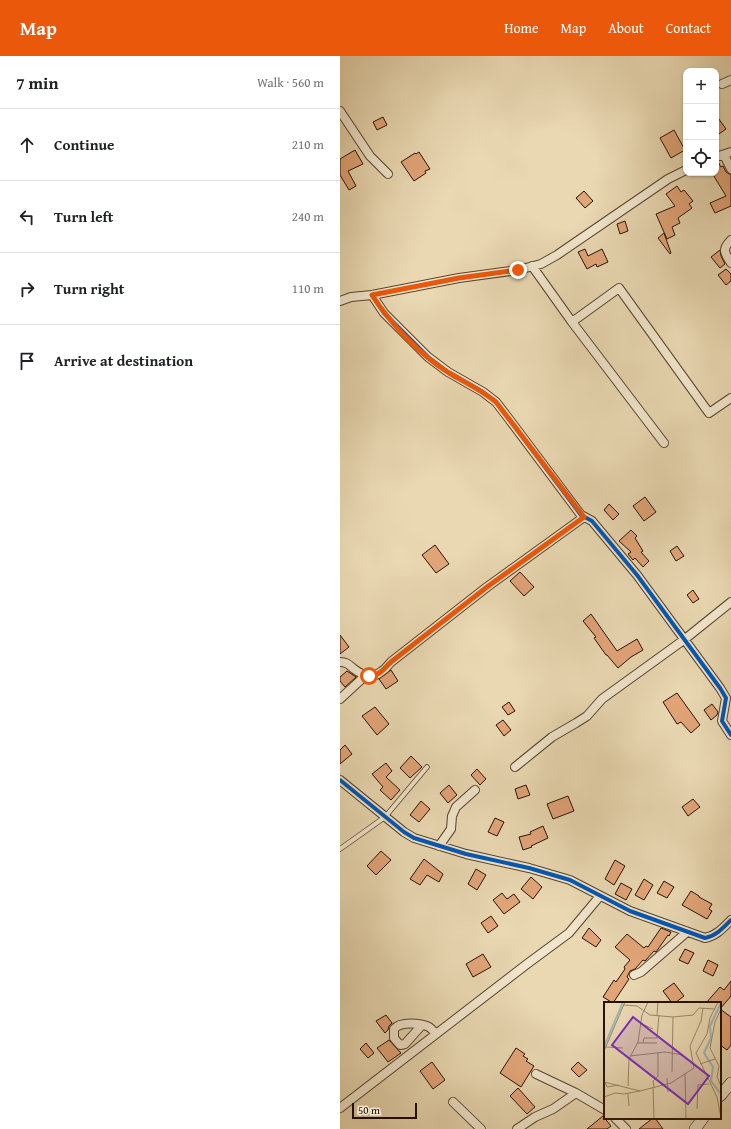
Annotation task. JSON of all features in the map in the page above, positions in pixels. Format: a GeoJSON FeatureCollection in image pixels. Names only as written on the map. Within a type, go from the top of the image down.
{"type":"FeatureCollection","features":[{"type":"Feature","properties":{"kind":"street"},"geometry":{"type":"LineString","coordinates":[[722,84],[731,80]]}},
{"type":"Feature","properties":{"kind":"street"},"geometry":{"type":"LineString","coordinates":[[340,111],[370,156],[388,174]]}},
{"type":"Feature","properties":{"kind":"street"},"geometry":{"type":"LineString","coordinates":[[724,155],[731,169]]}},
{"type":"Feature","properties":{"kind":"street"},"geometry":{"type":"LineString","coordinates":[[340,301],[352,297],[372,295],[541,264],[557,255],[668,179],[683,172]]}},
{"type":"Feature","properties":{"kind":"street"},"geometry":{"type":"LineString","coordinates":[[731,240],[725,247],[724,251],[731,263]]}},
{"type":"Feature","properties":{"kind":"street"},"geometry":{"type":"LineString","coordinates":[[532,266],[572,322],[664,443]]}},
{"type":"Feature","properties":{"kind":"street"},"geometry":{"type":"LineString","coordinates":[[572,322],[619,288],[709,413],[731,398]]}},
{"type":"Feature","properties":{"kind":"street"},"geometry":{"type":"LineString","coordinates":[[372,295],[384,313],[428,357],[448,372],[483,392],[496,402],[584,517],[592,521],[637,575],[720,688],[726,698],[722,721],[731,735]]}},
{"type":"Feature","properties":{"kind":"street"},"geometry":{"type":"LineString","coordinates":[[340,662],[349,664],[354,669],[366,675],[373,676],[382,672],[391,662],[487,587],[584,517]]}},
{"type":"Feature","properties":{"kind":"street"},"geometry":{"type":"LineString","coordinates":[[515,767],[552,737],[576,724],[602,699],[684,639],[731,602]]}},
{"type":"Feature","properties":{"kind":"street"},"geometry":{"type":"LineString","coordinates":[[340,699],[366,675]]}},
{"type":"Feature","properties":{"kind":"street"},"geometry":{"type":"LineString","coordinates":[[340,780],[404,832],[414,838],[466,854],[536,870],[570,880],[630,912],[705,938],[712,936],[731,920]]}},
{"type":"Feature","properties":{"kind":"street"},"geometry":{"type":"LineString","coordinates":[[439,846],[451,829],[452,816],[456,807],[475,790]]}},
{"type":"Feature","properties":{"kind":"street"},"geometry":{"type":"LineString","coordinates":[[340,1108],[527,964],[569,934],[600,896]]}},
{"type":"Feature","properties":{"kind":"street"},"geometry":{"type":"LineString","coordinates":[[634,975],[641,972],[687,932]]}},
{"type":"Feature","properties":{"kind":"street"},"geometry":{"type":"LineString","coordinates":[[422,1025],[431,1028],[436,1034]]}},
{"type":"Feature","properties":{"kind":"street"},"geometry":{"type":"LineString","coordinates":[[536,1074],[576,1093],[604,1109]]}},
{"type":"Feature","properties":{"kind":"street"},"geometry":{"type":"LineString","coordinates":[[721,1095],[731,1083]]}},
{"type":"Feature","properties":{"kind":"street"},"geometry":{"type":"LineString","coordinates":[[517,1129],[535,1117],[553,1109],[576,1093]]}},
{"type":"Feature","properties":{"kind":"street"},"geometry":{"type":"LineString","coordinates":[[453,1102],[481,1129]]}},
{"type":"Feature","properties":{"kind":"street"},"geometry":{"type":"LineString","coordinates":[[616,1119],[626,1129]]}},
{"type":"Feature","properties":{"kind":"street"},"geometry":{"type":"LineString","coordinates":[[695,1129],[702,1119]]}},
{"type":"Feature","properties":{"kind":"lane"},"geometry":{"type":"LineString","coordinates":[[340,849],[386,817],[427,767]]}},
{"type":"Feature","properties":{"kind":"building"},"geometry":{"type":"Polygon","coordinates":[[[383,117],[387,125],[377,130],[373,122],[383,117]]]}},
{"type":"Feature","properties":{"kind":"building"},"geometry":{"type":"Polygon","coordinates":[[[719,119],[726,129],[719,134],[719,119]]]}},
{"type":"Feature","properties":{"kind":"building"},"geometry":{"type":"Polygon","coordinates":[[[674,130],[683,146],[683,151],[671,158],[660,138],[674,130]]]}},
{"type":"Feature","properties":{"kind":"building"},"geometry":{"type":"Polygon","coordinates":[[[355,150],[363,164],[348,171],[356,186],[349,190],[340,175],[340,159],[355,150]]]}},
{"type":"Feature","properties":{"kind":"building"},"geometry":{"type":"Polygon","coordinates":[[[419,152],[430,169],[425,171],[426,173],[414,181],[401,162],[419,152]]]}},
{"type":"Feature","properties":{"kind":"building"},"geometry":{"type":"Polygon","coordinates":[[[719,164],[721,167],[723,166],[726,172],[731,175],[731,206],[715,213],[710,203],[726,196],[714,176],[719,176],[719,164]]]}},
{"type":"Feature","properties":{"kind":"building"},"geometry":{"type":"Polygon","coordinates":[[[677,186],[681,192],[684,190],[693,201],[689,204],[692,208],[678,218],[680,223],[672,227],[675,235],[667,239],[656,214],[675,206],[666,194],[677,186]]]}},
{"type":"Feature","properties":{"kind":"building"},"geometry":{"type":"Polygon","coordinates":[[[584,191],[593,201],[585,208],[576,198],[584,191]]]}},
{"type":"Feature","properties":{"kind":"building"},"geometry":{"type":"Polygon","coordinates":[[[625,221],[628,231],[620,234],[617,224],[625,221]]]}},
{"type":"Feature","properties":{"kind":"building"},"geometry":{"type":"Polygon","coordinates":[[[664,233],[671,253],[670,254],[658,238],[664,233]]]}},
{"type":"Feature","properties":{"kind":"building"},"geometry":{"type":"Polygon","coordinates":[[[585,249],[588,256],[602,249],[608,262],[597,267],[596,264],[587,269],[578,252],[585,249]]]}},
{"type":"Feature","properties":{"kind":"building"},"geometry":{"type":"Polygon","coordinates":[[[720,250],[725,264],[720,268],[711,257],[720,250]]]}},
{"type":"Feature","properties":{"kind":"building"},"geometry":{"type":"Polygon","coordinates":[[[726,269],[731,274],[731,281],[726,285],[718,275],[726,269]]]}},
{"type":"Feature","properties":{"kind":"building"},"geometry":{"type":"Polygon","coordinates":[[[645,497],[656,512],[644,521],[633,506],[645,497]]]}},
{"type":"Feature","properties":{"kind":"building"},"geometry":{"type":"Polygon","coordinates":[[[609,504],[619,514],[613,520],[604,510],[609,504]]]}},
{"type":"Feature","properties":{"kind":"building"},"geometry":{"type":"Polygon","coordinates":[[[631,530],[637,536],[635,538],[643,551],[641,552],[649,561],[643,567],[635,558],[633,560],[628,554],[631,552],[619,541],[631,530]]]}},
{"type":"Feature","properties":{"kind":"building"},"geometry":{"type":"Polygon","coordinates":[[[435,545],[449,564],[436,573],[422,555],[435,545]]]}},
{"type":"Feature","properties":{"kind":"building"},"geometry":{"type":"Polygon","coordinates":[[[677,546],[684,556],[676,561],[670,551],[677,546]]]}},
{"type":"Feature","properties":{"kind":"building"},"geometry":{"type":"Polygon","coordinates":[[[520,572],[534,587],[524,596],[510,581],[520,572]]]}},
{"type":"Feature","properties":{"kind":"building"},"geometry":{"type":"Polygon","coordinates":[[[693,590],[699,599],[693,603],[687,595],[693,590]]]}},
{"type":"Feature","properties":{"kind":"building"},"geometry":{"type":"Polygon","coordinates":[[[591,614],[617,651],[637,639],[643,650],[631,657],[618,668],[606,655],[594,638],[596,637],[583,621],[591,614]]]}},
{"type":"Feature","properties":{"kind":"building"},"geometry":{"type":"Polygon","coordinates":[[[340,635],[349,647],[340,654],[340,635]]]}},
{"type":"Feature","properties":{"kind":"building"},"geometry":{"type":"Polygon","coordinates":[[[391,670],[398,681],[386,689],[379,679],[391,670]]]}},
{"type":"Feature","properties":{"kind":"building"},"geometry":{"type":"Polygon","coordinates":[[[347,671],[356,677],[345,687],[340,681],[340,677],[347,671]]]}},
{"type":"Feature","properties":{"kind":"building"},"geometry":{"type":"Polygon","coordinates":[[[677,693],[700,725],[691,733],[681,722],[677,724],[663,702],[677,693]]]}},
{"type":"Feature","properties":{"kind":"building"},"geometry":{"type":"Polygon","coordinates":[[[509,702],[515,711],[508,715],[502,707],[509,702]]]}},
{"type":"Feature","properties":{"kind":"building"},"geometry":{"type":"Polygon","coordinates":[[[712,704],[718,712],[717,715],[711,720],[704,710],[712,704]]]}},
{"type":"Feature","properties":{"kind":"building"},"geometry":{"type":"Polygon","coordinates":[[[375,707],[389,724],[377,735],[362,716],[375,707]]]}},
{"type":"Feature","properties":{"kind":"building"},"geometry":{"type":"Polygon","coordinates":[[[503,720],[511,730],[504,736],[496,725],[503,720]]]}},
{"type":"Feature","properties":{"kind":"building"},"geometry":{"type":"Polygon","coordinates":[[[345,745],[352,754],[340,764],[340,750],[345,745]]]}},
{"type":"Feature","properties":{"kind":"building"},"geometry":{"type":"Polygon","coordinates":[[[411,756],[422,767],[410,778],[400,768],[411,756]]]}},
{"type":"Feature","properties":{"kind":"building"},"geometry":{"type":"Polygon","coordinates":[[[386,763],[392,771],[386,777],[400,790],[391,800],[380,790],[383,787],[372,774],[386,763]]]}},
{"type":"Feature","properties":{"kind":"building"},"geometry":{"type":"Polygon","coordinates":[[[477,769],[486,779],[480,785],[471,775],[477,769]]]}},
{"type":"Feature","properties":{"kind":"building"},"geometry":{"type":"Polygon","coordinates":[[[449,785],[457,795],[448,803],[440,793],[449,785]]]}},
{"type":"Feature","properties":{"kind":"building"},"geometry":{"type":"Polygon","coordinates":[[[526,785],[530,795],[518,799],[515,789],[526,785]]]}},
{"type":"Feature","properties":{"kind":"building"},"geometry":{"type":"Polygon","coordinates":[[[568,796],[574,811],[553,819],[547,804],[568,796]]]}},
{"type":"Feature","properties":{"kind":"building"},"geometry":{"type":"Polygon","coordinates":[[[693,799],[700,807],[688,816],[682,807],[693,799]]]}},
{"type":"Feature","properties":{"kind":"building"},"geometry":{"type":"Polygon","coordinates":[[[421,801],[430,809],[419,822],[410,815],[421,801]]]}},
{"type":"Feature","properties":{"kind":"building"},"geometry":{"type":"Polygon","coordinates":[[[495,818],[504,822],[497,836],[488,832],[495,818]]]}},
{"type":"Feature","properties":{"kind":"building"},"geometry":{"type":"Polygon","coordinates":[[[543,826],[548,838],[523,850],[519,837],[531,834],[530,832],[543,826]]]}},
{"type":"Feature","properties":{"kind":"building"},"geometry":{"type":"Polygon","coordinates":[[[381,851],[391,860],[376,875],[367,866],[381,851]]]}},
{"type":"Feature","properties":{"kind":"building"},"geometry":{"type":"Polygon","coordinates":[[[424,859],[443,874],[439,882],[427,875],[420,885],[410,879],[424,859]]]}},
{"type":"Feature","properties":{"kind":"building"},"geometry":{"type":"Polygon","coordinates":[[[615,860],[625,866],[614,885],[605,879],[615,860]]]}},
{"type":"Feature","properties":{"kind":"building"},"geometry":{"type":"Polygon","coordinates":[[[476,869],[486,875],[477,890],[468,884],[476,869]]]}},
{"type":"Feature","properties":{"kind":"building"},"geometry":{"type":"Polygon","coordinates":[[[531,877],[542,887],[533,899],[521,889],[531,877]]]}},
{"type":"Feature","properties":{"kind":"building"},"geometry":{"type":"Polygon","coordinates":[[[644,879],[653,885],[644,900],[635,895],[644,879]]]}},
{"type":"Feature","properties":{"kind":"building"},"geometry":{"type":"Polygon","coordinates":[[[664,881],[674,887],[667,898],[657,893],[664,881]]]}},
{"type":"Feature","properties":{"kind":"building"},"geometry":{"type":"Polygon","coordinates":[[[621,883],[632,889],[626,900],[615,894],[621,883]]]}},
{"type":"Feature","properties":{"kind":"building"},"geometry":{"type":"Polygon","coordinates":[[[691,891],[712,904],[709,909],[712,911],[707,919],[682,905],[691,891]]]}},
{"type":"Feature","properties":{"kind":"building"},"geometry":{"type":"Polygon","coordinates":[[[502,893],[507,899],[514,894],[520,902],[504,914],[493,900],[502,893]]]}},
{"type":"Feature","properties":{"kind":"building"},"geometry":{"type":"Polygon","coordinates":[[[491,916],[498,926],[488,933],[481,923],[491,916]]]}},
{"type":"Feature","properties":{"kind":"building"},"geometry":{"type":"Polygon","coordinates":[[[589,928],[601,940],[596,947],[582,938],[589,928]]]}},
{"type":"Feature","properties":{"kind":"building"},"geometry":{"type":"Polygon","coordinates":[[[661,928],[671,932],[656,952],[654,951],[645,961],[643,960],[635,969],[630,971],[627,977],[629,979],[614,1002],[603,997],[614,980],[616,982],[625,969],[624,967],[630,960],[615,947],[627,934],[644,948],[646,946],[648,947],[661,928]]]}},
{"type":"Feature","properties":{"kind":"building"},"geometry":{"type":"Polygon","coordinates":[[[685,949],[694,953],[688,964],[679,960],[685,949]]]}},
{"type":"Feature","properties":{"kind":"building"},"geometry":{"type":"Polygon","coordinates":[[[483,954],[491,967],[473,977],[466,964],[483,954]]]}},
{"type":"Feature","properties":{"kind":"building"},"geometry":{"type":"Polygon","coordinates":[[[708,960],[718,965],[713,976],[703,971],[708,960]]]}},
{"type":"Feature","properties":{"kind":"building"},"geometry":{"type":"Polygon","coordinates":[[[731,981],[731,996],[721,1008],[721,1002],[707,1002],[720,987],[724,990],[731,981]]]}},
{"type":"Feature","properties":{"kind":"building"},"geometry":{"type":"Polygon","coordinates":[[[674,983],[684,996],[676,1002],[671,1002],[663,991],[674,983]]]}},
{"type":"Feature","properties":{"kind":"building"},"geometry":{"type":"Polygon","coordinates":[[[721,1010],[731,1017],[731,1045],[727,1050],[721,1046],[721,1010]]]}},
{"type":"Feature","properties":{"kind":"building"},"geometry":{"type":"Polygon","coordinates":[[[386,1015],[392,1023],[385,1033],[376,1021],[386,1015]]]}},
{"type":"Feature","properties":{"kind":"building"},"geometry":{"type":"Polygon","coordinates":[[[389,1040],[401,1053],[388,1062],[377,1048],[389,1040]]]}},
{"type":"Feature","properties":{"kind":"building"},"geometry":{"type":"Polygon","coordinates":[[[366,1043],[374,1053],[368,1058],[360,1049],[366,1043]]]}},
{"type":"Feature","properties":{"kind":"building"},"geometry":{"type":"Polygon","coordinates":[[[516,1048],[525,1054],[523,1056],[528,1059],[526,1061],[534,1066],[521,1087],[500,1073],[516,1048]]]}},
{"type":"Feature","properties":{"kind":"building"},"geometry":{"type":"Polygon","coordinates":[[[432,1062],[445,1080],[433,1089],[420,1071],[432,1062]]]}},
{"type":"Feature","properties":{"kind":"building"},"geometry":{"type":"Polygon","coordinates":[[[578,1062],[587,1070],[579,1077],[571,1069],[578,1062]]]}},
{"type":"Feature","properties":{"kind":"building"},"geometry":{"type":"Polygon","coordinates":[[[518,1088],[535,1107],[527,1114],[510,1096],[518,1088]]]}},
{"type":"Feature","properties":{"kind":"building"},"geometry":{"type":"Polygon","coordinates":[[[603,1116],[611,1126],[607,1129],[587,1129],[603,1116]]]}},
{"type":"Feature","properties":{"kind":"building"},"geometry":{"type":"Polygon","coordinates":[[[652,1119],[656,1119],[663,1129],[639,1129],[652,1119]]]}},
{"type":"Feature","properties":{"kind":"cycle path"},"geometry":{"type":"LineString","coordinates":[[372,295],[384,313],[428,357],[448,372],[483,392],[496,402],[581,515],[592,521],[637,575],[720,688],[726,698],[722,721],[731,735]]}},
{"type":"Feature","properties":{"kind":"cycle path"},"geometry":{"type":"LineString","coordinates":[[340,780],[404,832],[414,838],[466,854],[529,868],[570,880],[630,911],[705,938],[716,934],[731,920]]}},
{"type":"Feature","properties":{"kind":"route"},"geometry":{"type":"LineString","coordinates":[[369,676],[382,672],[387,665],[487,587],[584,517],[572,504],[496,402],[483,392],[448,372],[428,357],[384,313],[372,295],[459,278],[518,270]]}}]}
